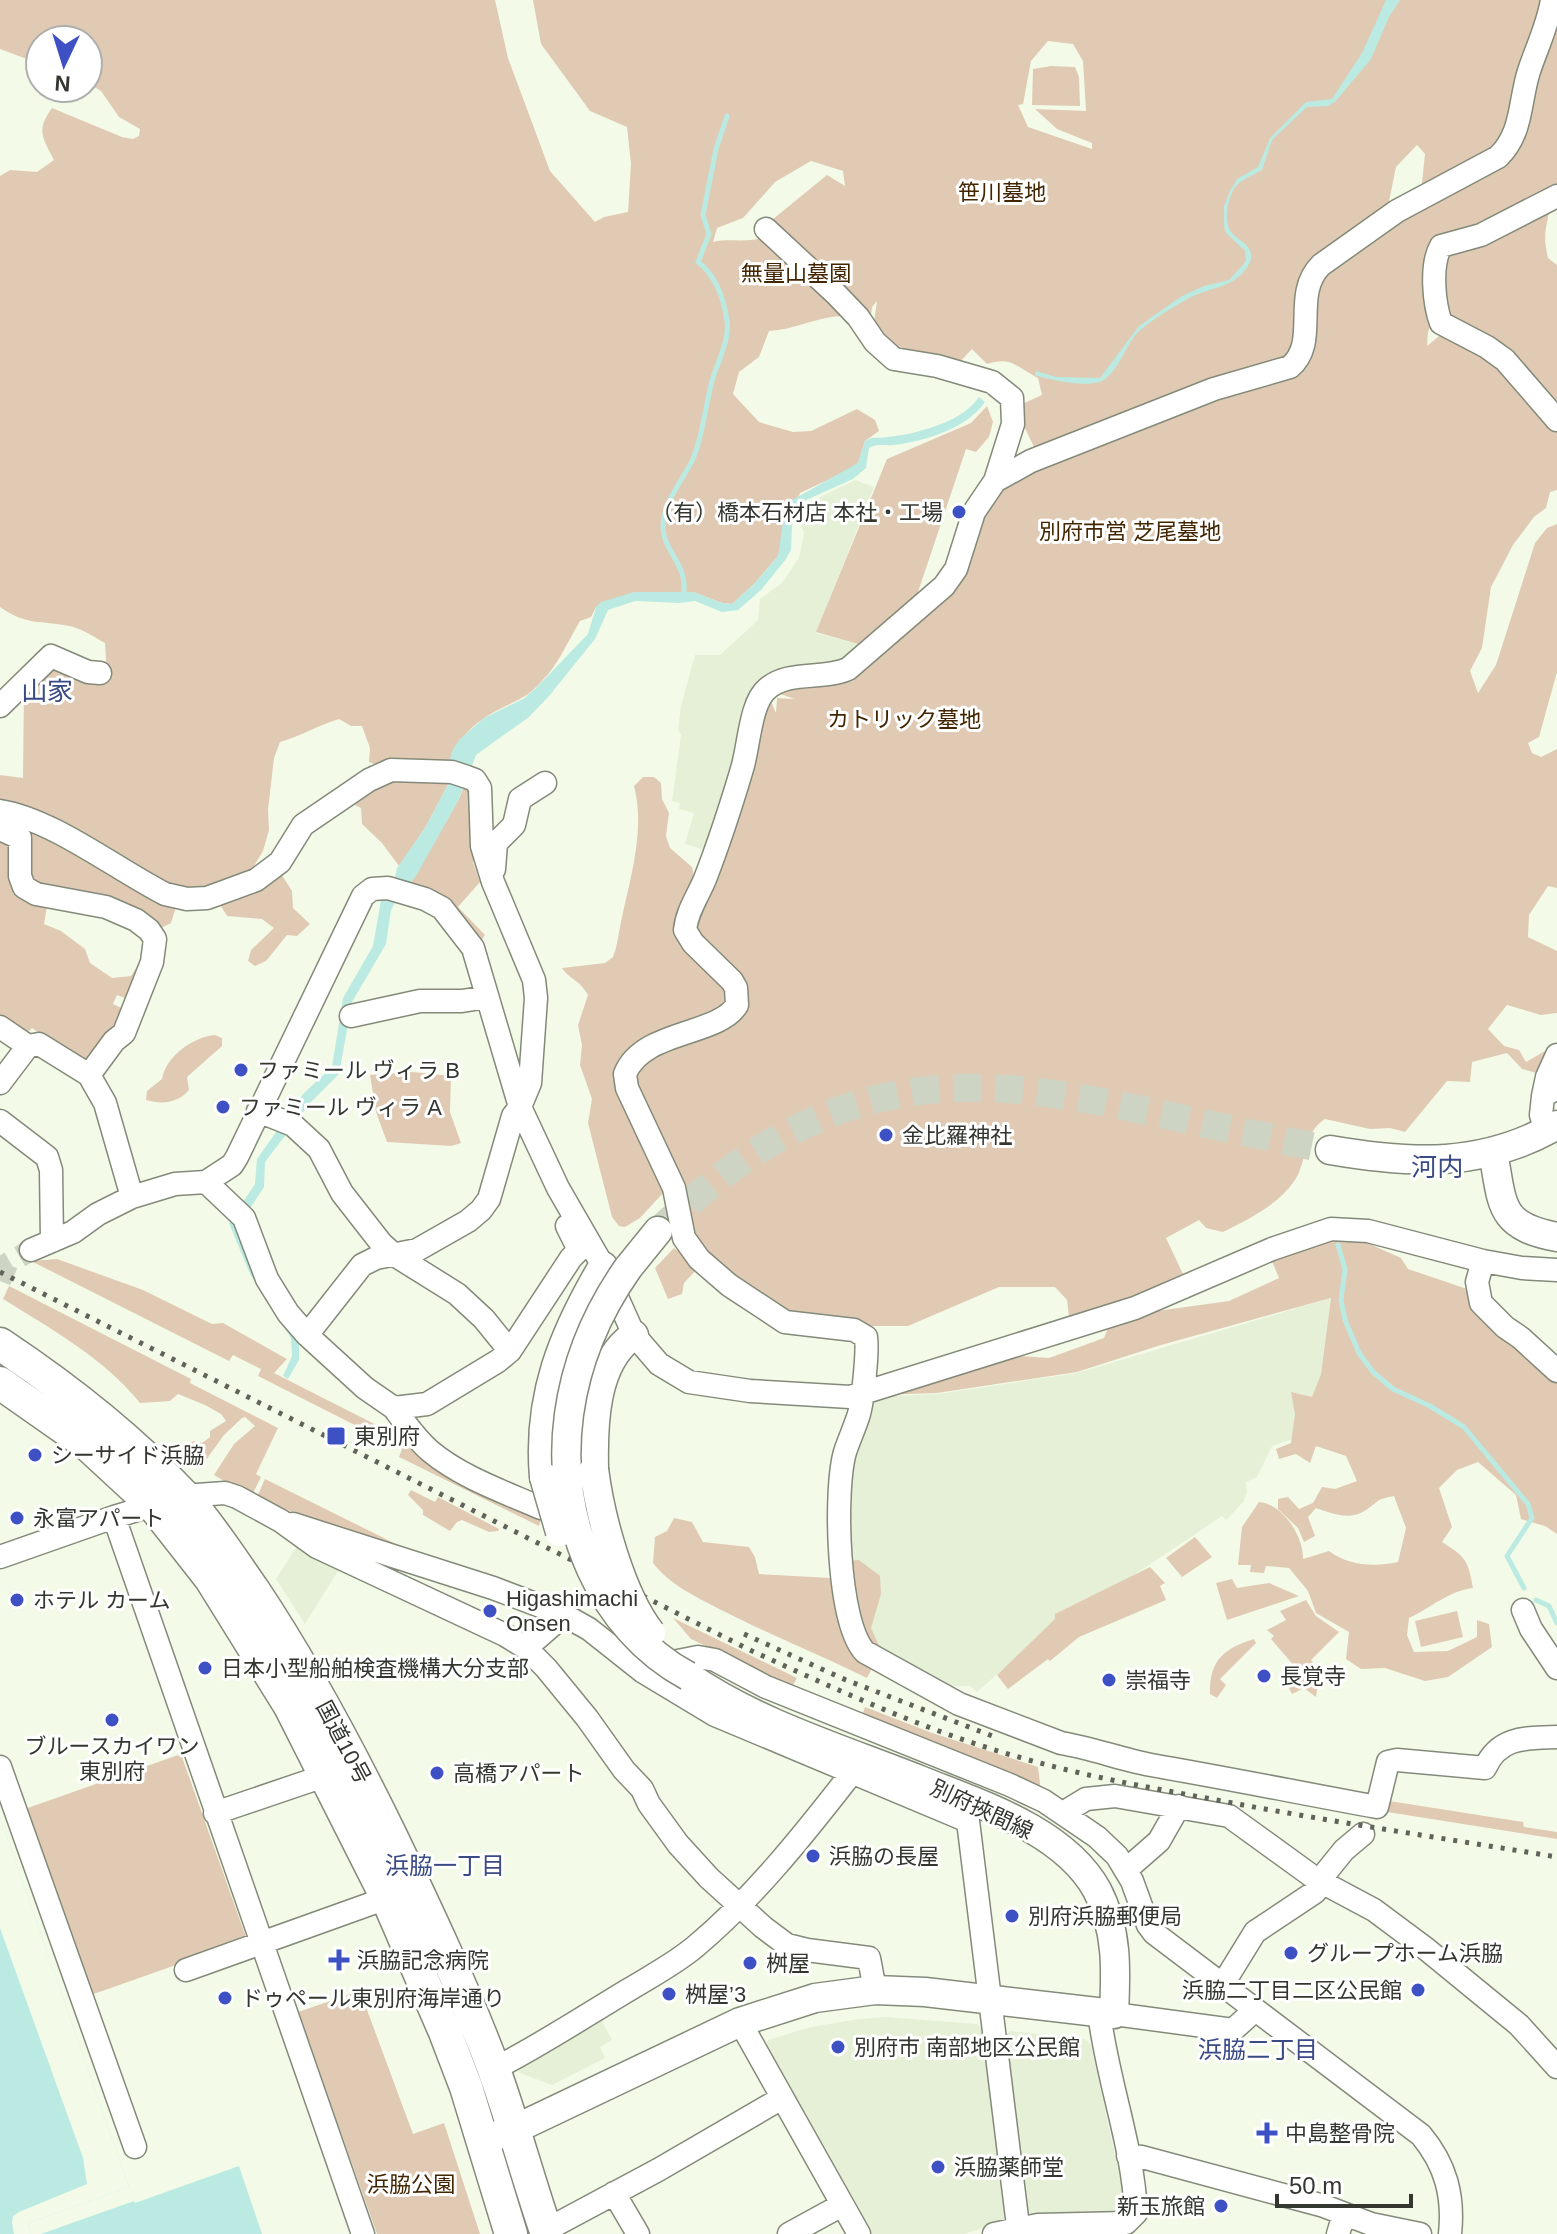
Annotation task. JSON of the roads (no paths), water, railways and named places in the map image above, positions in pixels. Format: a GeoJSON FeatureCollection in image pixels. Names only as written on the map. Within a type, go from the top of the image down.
{"type":"FeatureCollection","features":[{"type":"Feature","properties":{"kind":"highway","name":"国道10号"},"geometry":{"type":"LineString","coordinates":[[0,1344],[112,1426],[168,1500],[183,1542],[232,1611],[290,1706],[387,1898],[450,2046],[511,2234]]}},
{"type":"Feature","properties":{"kind":"highway","name":"国道10号"},"geometry":{"type":"LineString","coordinates":[[0,1383],[168,1500],[218,1539],[288,1642],[327,1708],[462,1989],[494,2069],[547,2232]]}},
{"type":"Feature","properties":{"kind":"main road"},"geometry":{"type":"LineString","coordinates":[[1330,1150],[1382,1158],[1467,1159],[1493,1152],[1551,1128]]}},
{"type":"Feature","properties":{"kind":"main road"},"geometry":{"type":"LineString","coordinates":[[1493,1152],[1510,1218],[1528,1231],[1557,1237]]}},
{"type":"Feature","properties":{"kind":"main road","name":"別府挾間線"},"geometry":{"type":"LineString","coordinates":[[658,1231],[615,1267],[573,1384],[565,1443],[565,1470],[575,1528],[600,1588],[613,1610],[667,1665],[729,1702],[1007,1816],[1048,1840],[1072,1860],[1096,1888],[1115,1941],[1106,2013]]}},
{"type":"Feature","properties":{"kind":"main road"},"geometry":{"type":"LineString","coordinates":[[613,1610],[590,1592],[560,1531],[544,1477],[544,1425],[550,1382],[567,1332],[583,1299],[615,1267]]}},
{"type":"Feature","properties":{"kind":"main road"},"geometry":{"type":"LineString","coordinates":[[634,1335],[615,1352],[598,1406],[594,1469],[606,1528],[641,1620],[688,1676]]}},
{"type":"Feature","properties":{"kind":"main road"},"geometry":{"type":"LineString","coordinates":[[483,2140],[513,2130],[740,2022],[815,1998],[875,1990],[990,1998],[1106,2013]]}},
{"type":"Feature","properties":{"kind":"street"},"geometry":{"type":"LineString","coordinates":[[995,481],[1031,461],[1126,423],[1214,389],[1290,367],[1298,361],[1303,346],[1307,285],[1311,274],[1397,211],[1498,157],[1508,147],[1520,118],[1528,73],[1541,42],[1552,0]]}},
{"type":"Feature","properties":{"kind":"street"},"geometry":{"type":"LineString","coordinates":[[1557,196],[1503,226],[1441,246],[1437,253],[1435,283],[1441,323],[1505,360],[1557,420]]}},
{"type":"Feature","properties":{"kind":"street"},"geometry":{"type":"LineString","coordinates":[[766,229],[836,294],[858,317],[875,342],[894,359],[937,366],[992,382],[1012,398],[1013,424],[1008,446],[995,481],[974,512],[956,569],[944,586],[848,669],[837,674],[787,678],[768,687],[758,699],[733,801],[688,915],[685,930],[693,943],[732,981],[736,988],[737,1005],[726,1017],[665,1040],[634,1058],[625,1074],[627,1088],[674,1188],[681,1228],[691,1249],[729,1285],[785,1322],[854,1330],[863,1334],[867,1341],[860,1413],[844,1454],[838,1552],[856,1638],[865,1652],[959,1704],[1061,1743],[1076,1744],[1110,1756],[1376,1810],[1388,1762],[1485,1768],[1488,1759],[1510,1740],[1557,1737]]}},
{"type":"Feature","properties":{"kind":"street"},"geometry":{"type":"LineString","coordinates":[[0,706],[51,656],[88,672],[100,673]]}},
{"type":"Feature","properties":{"kind":"street"},"geometry":{"type":"LineString","coordinates":[[0,811],[15,813],[42,824],[165,894],[187,899],[207,898],[256,880],[280,862],[303,825],[372,778],[391,770],[460,774],[480,788],[482,846],[535,988],[530,1083],[513,1116],[495,1185],[481,1210],[468,1221],[417,1250],[376,1258],[362,1265],[307,1335]]}},
{"type":"Feature","properties":{"kind":"street"},"geometry":{"type":"LineString","coordinates":[[493,882],[496,843],[514,825],[520,799],[545,783]]}},
{"type":"Feature","properties":{"kind":"street"},"geometry":{"type":"LineString","coordinates":[[0,829],[20,838],[20,876],[24,887],[36,894],[106,907],[136,920],[155,939],[152,962],[124,1033],[114,1041],[89,1075]]}},
{"type":"Feature","properties":{"kind":"street"},"geometry":{"type":"LineString","coordinates":[[0,1121],[47,1157],[51,1170],[41,1245],[73,1232],[98,1214],[132,1197],[175,1184],[206,1182],[232,1165],[237,1157],[363,896],[372,889],[397,890],[442,908],[473,948],[520,1107],[558,1188],[615,1267],[634,1335],[659,1364],[679,1378],[699,1385],[850,1397],[1135,1308],[1272,1249],[1331,1229],[1368,1231],[1483,1261],[1557,1270]]}},
{"type":"Feature","properties":{"kind":"street"},"geometry":{"type":"LineString","coordinates":[[351,1016],[420,1001],[451,1002],[487,997]]}},
{"type":"Feature","properties":{"kind":"street"},"geometry":{"type":"LineString","coordinates":[[0,1027],[28,1046]]}},
{"type":"Feature","properties":{"kind":"street"},"geometry":{"type":"LineString","coordinates":[[0,1083],[28,1046],[39,1044],[89,1075],[105,1103],[132,1197]]}},
{"type":"Feature","properties":{"kind":"street"},"geometry":{"type":"LineString","coordinates":[[1551,1128],[1541,1115],[1550,1092],[1547,1077],[1557,1055]]}},
{"type":"Feature","properties":{"kind":"street"},"geometry":{"type":"LineString","coordinates":[[258,1111],[289,1123],[319,1149],[342,1193],[381,1243],[393,1254],[457,1294],[484,1319],[510,1351]]}},
{"type":"Feature","properties":{"kind":"street"},"geometry":{"type":"LineString","coordinates":[[206,1182],[241,1215],[267,1279],[288,1313],[307,1335],[365,1388],[394,1408],[431,1451],[486,1483],[541,1508]]}},
{"type":"Feature","properties":{"kind":"street"},"geometry":{"type":"LineString","coordinates":[[394,1408],[427,1404],[510,1351],[579,1250],[556,1204],[558,1188]]}},
{"type":"Feature","properties":{"kind":"street"},"geometry":{"type":"LineString","coordinates":[[1483,1261],[1477,1282],[1481,1303],[1557,1371]]}},
{"type":"Feature","properties":{"kind":"street"},"geometry":{"type":"LineString","coordinates":[[0,1557],[168,1500],[212,1492],[237,1497],[281,1521],[317,1547],[469,1617],[526,1648],[587,1718],[624,1770],[642,1789],[678,1844],[709,1878],[787,1945],[869,1958],[875,1990]]}},
{"type":"Feature","properties":{"kind":"street"},"geometry":{"type":"LineString","coordinates":[[114,1517],[363,2234]]}},
{"type":"Feature","properties":{"kind":"street"},"geometry":{"type":"LineString","coordinates":[[281,1521],[493,1588],[564,1615],[589,1629],[642,1671],[715,1715],[968,1821],[1019,2231]]}},
{"type":"Feature","properties":{"kind":"street"},"geometry":{"type":"LineString","coordinates":[[1523,1610],[1531,1629],[1557,1668]]}},
{"type":"Feature","properties":{"kind":"street"},"geometry":{"type":"LineString","coordinates":[[526,1648],[564,1615]]}},
{"type":"Feature","properties":{"kind":"street"},"geometry":{"type":"LineString","coordinates":[[642,1671],[698,1657],[715,1660],[766,1687],[1010,1785],[1063,1813],[1097,1837],[1127,1869],[1151,1929],[1421,2135],[1437,2156],[1448,2183],[1452,2215],[1450,2234]]}},
{"type":"Feature","properties":{"kind":"street"},"geometry":{"type":"LineString","coordinates":[[0,1767],[135,2147]]}},
{"type":"Feature","properties":{"kind":"street"},"geometry":{"type":"LineString","coordinates":[[494,2069],[586,2018],[673,1964],[740,1906],[818,1816],[850,1772]]}},
{"type":"Feature","properties":{"kind":"street"},"geometry":{"type":"LineString","coordinates":[[215,1813],[327,1775]]}},
{"type":"Feature","properties":{"kind":"street"},"geometry":{"type":"LineString","coordinates":[[1063,1813],[1086,1799],[1126,1797],[1229,1816],[1316,1879],[1374,1910],[1425,1948],[1519,2025],[1557,2067]]}},
{"type":"Feature","properties":{"kind":"street"},"geometry":{"type":"LineString","coordinates":[[1127,1869],[1159,1841],[1179,1806]]}},
{"type":"Feature","properties":{"kind":"street"},"geometry":{"type":"LineString","coordinates":[[1223,1984],[1255,1932],[1315,1892],[1344,1850],[1363,1834]]}},
{"type":"Feature","properties":{"kind":"street"},"geometry":{"type":"LineString","coordinates":[[186,1970],[387,1898]]}},
{"type":"Feature","properties":{"kind":"street"},"geometry":{"type":"LineString","coordinates":[[994,2234],[1038,2225],[1130,2221],[1136,2213],[1128,2156],[1102,2039],[1106,2013],[1233,2030],[1255,2010]]}},
{"type":"Feature","properties":{"kind":"street"},"geometry":{"type":"LineString","coordinates":[[740,2022],[859,2234]]}},
{"type":"Feature","properties":{"kind":"street"},"geometry":{"type":"LineString","coordinates":[[547,2232],[782,2098]]}},
{"type":"Feature","properties":{"kind":"street"},"geometry":{"type":"LineString","coordinates":[[1128,2156],[1269,2190],[1341,2224],[1371,2224],[1420,2234]]}},
{"type":"Feature","properties":{"kind":"street"},"geometry":{"type":"LineString","coordinates":[[614,2193],[638,2234]]}},
{"type":"Feature","properties":{"kind":"street"},"geometry":{"type":"LineString","coordinates":[[789,2234],[842,2205]]}},
{"type":"Feature","properties":{"kind":"water"},"geometry":{"type":"Polygon","coordinates":[[[1386,0],[1400,0],[1371,59],[1335,102],[1328,106],[1307,107],[1272,140],[1262,170],[1241,181],[1233,191],[1227,223],[1232,233],[1251,252],[1250,262],[1244,271],[1229,283],[1193,296],[1150,322],[1138,332],[1116,367],[1102,381],[1079,383],[1035,375],[1036,371],[1056,377],[1100,378],[1139,326],[1182,296],[1229,280],[1246,261],[1245,251],[1226,233],[1224,226],[1224,206],[1230,191],[1237,179],[1258,167],[1270,138],[1306,102],[1332,99],[1362,53],[1386,0]]]}},
{"type":"Feature","properties":{"kind":"water"},"geometry":{"type":"Polygon","coordinates":[[[979,397],[985,402],[957,426],[919,440],[869,448],[866,468],[853,479],[804,501],[792,524],[791,550],[786,559],[761,590],[738,610],[722,612],[695,601],[635,601],[608,610],[595,639],[549,696],[529,717],[476,755],[458,801],[416,876],[391,910],[386,944],[352,1002],[339,1074],[311,1102],[265,1162],[264,1187],[241,1222],[299,1337],[299,1360],[288,1379],[283,1376],[292,1356],[291,1338],[250,1274],[229,1223],[255,1184],[257,1159],[303,1094],[332,1067],[343,998],[373,946],[381,900],[451,779],[448,766],[460,739],[484,718],[523,699],[535,689],[588,634],[596,607],[601,602],[634,592],[693,592],[732,604],[778,556],[783,522],[792,500],[858,463],[865,441],[930,428],[959,415],[979,397]]]}},
{"type":"Feature","properties":{"kind":"water"},"geometry":{"type":"Polygon","coordinates":[[[0,1817],[129,2187],[28,2223],[31,2234],[0,2234],[0,1817]]]}},
{"type":"Feature","properties":{"kind":"water"},"geometry":{"type":"Polygon","coordinates":[[[239,2166],[262,2234],[41,2234],[135,2203],[239,2166]]]}},
{"type":"Feature","properties":{"kind":"waterway"},"geometry":{"type":"LineString","coordinates":[[683,596],[683,576],[667,544],[663,527],[670,500],[693,459],[712,381],[727,336],[721,296],[710,274],[698,262],[709,234],[703,215],[716,149],[727,116]]}},
{"type":"Feature","properties":{"kind":"waterway"},"geometry":{"type":"LineString","coordinates":[[1338,1245],[1345,1269],[1341,1300],[1345,1320],[1359,1353],[1373,1372],[1393,1389],[1430,1406],[1464,1427],[1528,1504],[1532,1518],[1507,1556],[1524,1588]]}},
{"type":"Feature","properties":{"kind":"waterway"},"geometry":{"type":"LineString","coordinates":[[1536,1600],[1549,1606],[1557,1623]]}},
{"type":"Feature","properties":{"kind":"tunnel"},"geometry":{"type":"LineString","coordinates":[[658,1231],[721,1176],[762,1148],[811,1122],[860,1104],[908,1093],[955,1088],[1053,1094],[1330,1150]]}},
{"type":"Feature","properties":{"kind":"tunnel"},"geometry":{"type":"LineString","coordinates":[[0,1281],[7,1264],[31,1250]]}},
{"type":"Feature","properties":{"kind":"railway"},"geometry":{"type":"LineString","coordinates":[[0,1272],[752,1651],[918,1723],[987,1748],[1116,1781],[1297,1815],[1557,1857]]}},
{"type":"Feature","properties":{"kind":"railway"},"geometry":{"type":"LineString","coordinates":[[576,1549],[626,1574]]}},
{"type":"Feature","properties":{"kind":"railway"},"geometry":{"type":"LineString","coordinates":[[744,1634],[846,1680],[995,1737]]}},
{"type":"Feature","properties":{"kind":"place","name":"（有）橋本石材店 本社・工場"},"geometry":{"type":"Point","coordinates":[959,512]}},
{"type":"Feature","properties":{"kind":"place","name":"ファミール ヴィラ B"},"geometry":{"type":"Point","coordinates":[241,1070]}},
{"type":"Feature","properties":{"kind":"place","name":"ファミール ヴィラ A"},"geometry":{"type":"Point","coordinates":[223,1107]}},
{"type":"Feature","properties":{"kind":"place","name":"金比羅神社"},"geometry":{"type":"Point","coordinates":[886,1135]}},
{"type":"Feature","properties":{"kind":"place","name":"東別府"},"geometry":{"type":"Point","coordinates":[336,1436]}},
{"type":"Feature","properties":{"kind":"place","name":"シーサイド浜脇"},"geometry":{"type":"Point","coordinates":[35,1455]}},
{"type":"Feature","properties":{"kind":"place","name":"永富アパート"},"geometry":{"type":"Point","coordinates":[17,1518]}},
{"type":"Feature","properties":{"kind":"place","name":"ホテル カーム"},"geometry":{"type":"Point","coordinates":[17,1600]}},
{"type":"Feature","properties":{"kind":"place","name":"Higashimachi Onsen"},"geometry":{"type":"Point","coordinates":[490,1611]}},
{"type":"Feature","properties":{"kind":"place","name":"日本小型船舶検査機構大分支部"},"geometry":{"type":"Point","coordinates":[205,1668]}},
{"type":"Feature","properties":{"kind":"place","name":"長覚寺"},"geometry":{"type":"Point","coordinates":[1264,1676]}},
{"type":"Feature","properties":{"kind":"place","name":"崇福寺"},"geometry":{"type":"Point","coordinates":[1109,1680]}},
{"type":"Feature","properties":{"kind":"place","name":"ブルースカイワン 東別府"},"geometry":{"type":"Point","coordinates":[112,1720]}},
{"type":"Feature","properties":{"kind":"place","name":"高橋アパート"},"geometry":{"type":"Point","coordinates":[437,1773]}},
{"type":"Feature","properties":{"kind":"place","name":"浜脇の長屋"},"geometry":{"type":"Point","coordinates":[813,1856]}},
{"type":"Feature","properties":{"kind":"place","name":"別府浜脇郵便局"},"geometry":{"type":"Point","coordinates":[1012,1916]}},
{"type":"Feature","properties":{"kind":"place","name":"グループホーム浜脇"},"geometry":{"type":"Point","coordinates":[1291,1953]}},
{"type":"Feature","properties":{"kind":"place","name":"浜脇記念病院"},"geometry":{"type":"Point","coordinates":[339,1960]}},
{"type":"Feature","properties":{"kind":"place","name":"桝屋"},"geometry":{"type":"Point","coordinates":[750,1963]}},
{"type":"Feature","properties":{"kind":"place","name":"浜脇二丁目二区公民館"},"geometry":{"type":"Point","coordinates":[1418,1990]}},
{"type":"Feature","properties":{"kind":"place","name":"桝屋’3"},"geometry":{"type":"Point","coordinates":[669,1994]}},
{"type":"Feature","properties":{"kind":"place","name":"ドゥペール東別府海岸通り"},"geometry":{"type":"Point","coordinates":[225,1998]}},
{"type":"Feature","properties":{"kind":"place","name":"別府市 南部地区公民館"},"geometry":{"type":"Point","coordinates":[838,2047]}},
{"type":"Feature","properties":{"kind":"place","name":"中島整骨院"},"geometry":{"type":"Point","coordinates":[1267,2133]}},
{"type":"Feature","properties":{"kind":"place","name":"浜脇薬師堂"},"geometry":{"type":"Point","coordinates":[938,2167]}},
{"type":"Feature","properties":{"kind":"place","name":"新玉旅館"},"geometry":{"type":"Point","coordinates":[1221,2206]}},
{"type":"Feature","properties":{"kind":"district","name":"山家"},"geometry":{"type":"Point","coordinates":[47,691]}},
{"type":"Feature","properties":{"kind":"district","name":"河内"},"geometry":{"type":"Point","coordinates":[1437,1167]}},
{"type":"Feature","properties":{"kind":"district","name":"浜脇一丁目"},"geometry":{"type":"Point","coordinates":[445,1866]}},
{"type":"Feature","properties":{"kind":"district","name":"浜脇二丁目"},"geometry":{"type":"Point","coordinates":[1258,2050]}},
{"type":"Feature","properties":{"kind":"park label","name":"笹川墓地"},"geometry":{"type":"Point","coordinates":[1002,192]}},
{"type":"Feature","properties":{"kind":"park label","name":"無量山墓園"},"geometry":{"type":"Point","coordinates":[796,273]}},
{"type":"Feature","properties":{"kind":"park label","name":"別府市営 芝尾墓地"},"geometry":{"type":"Point","coordinates":[1130,531]}},
{"type":"Feature","properties":{"kind":"park label","name":"カトリック墓地"},"geometry":{"type":"Point","coordinates":[904,719]}},
{"type":"Feature","properties":{"kind":"park label","name":"浜脇公園"},"geometry":{"type":"Point","coordinates":[411,2184]}}]}
